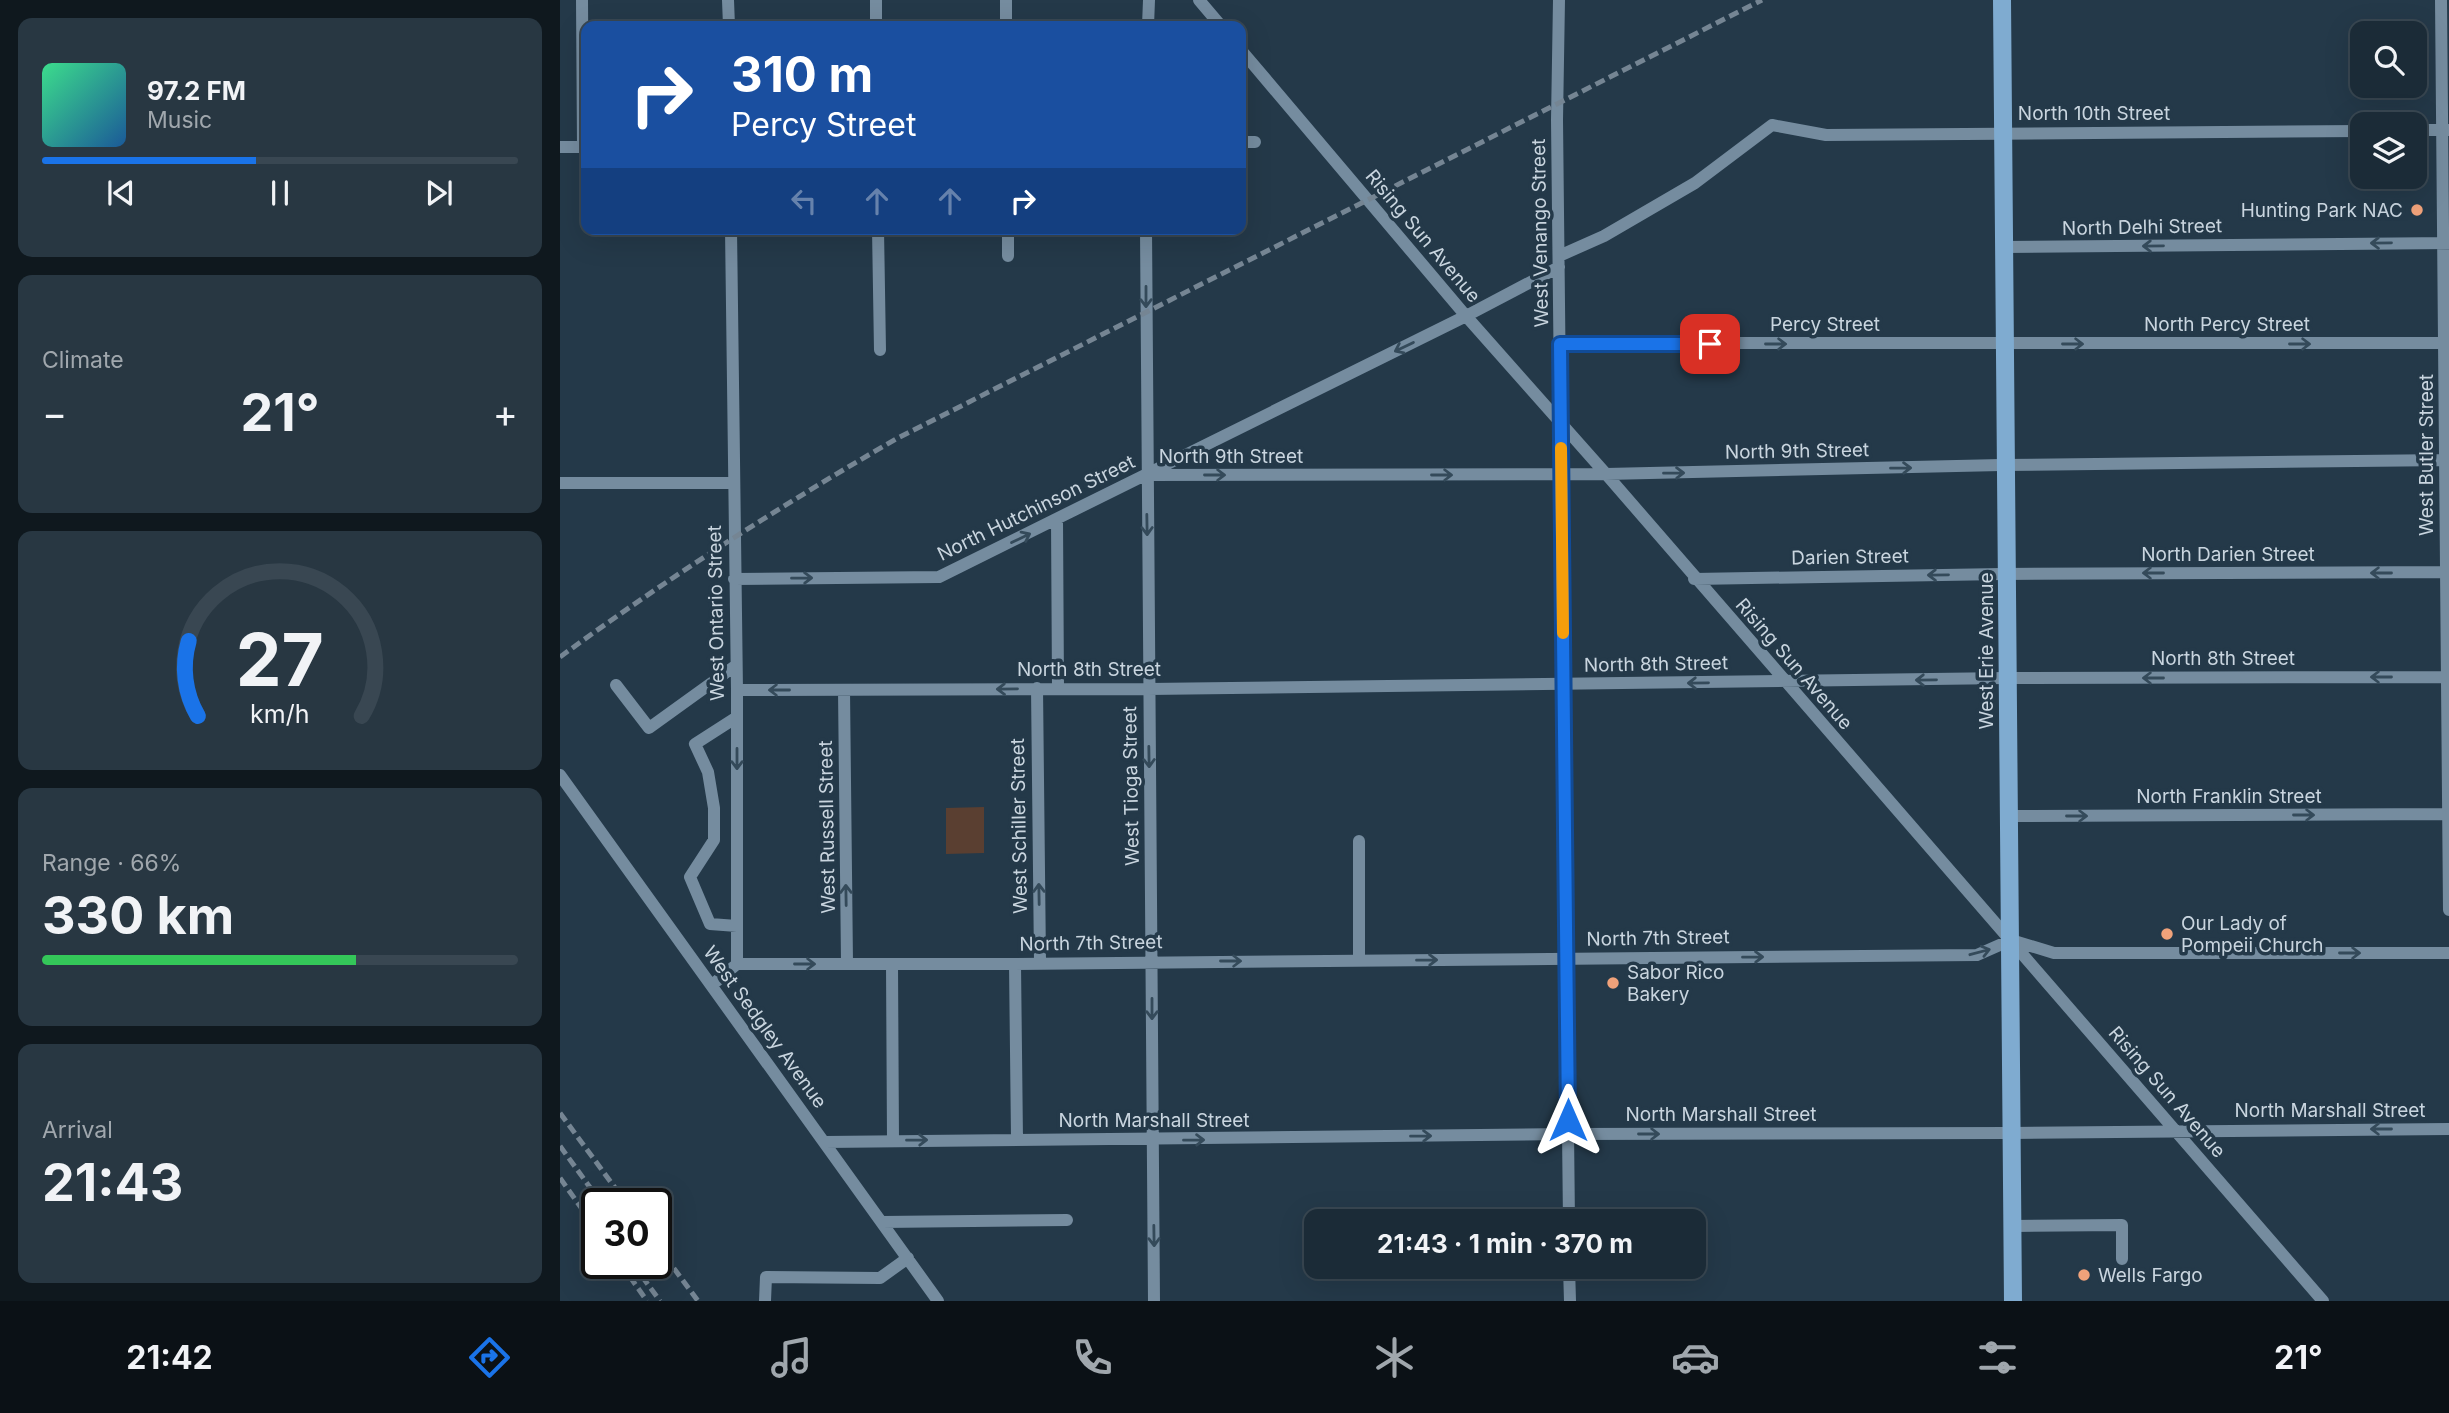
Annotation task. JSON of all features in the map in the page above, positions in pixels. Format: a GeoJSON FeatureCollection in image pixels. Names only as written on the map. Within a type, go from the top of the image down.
{"type":"FeatureCollection","features":[{"type":"Feature","properties":{"kind":"main road","name":"West Erie Avenue"},"geometry":{"type":"LineString","coordinates":[[2002,0],[2013,1301]]}},
{"type":"Feature","properties":{"kind":"street"},"geometry":{"type":"LineString","coordinates":[[582,0],[582,21]]}},
{"type":"Feature","properties":{"kind":"street"},"geometry":{"type":"LineString","coordinates":[[728,0],[729,21]]}},
{"type":"Feature","properties":{"kind":"street"},"geometry":{"type":"LineString","coordinates":[[876,0],[876,21]]}},
{"type":"Feature","properties":{"kind":"street"},"geometry":{"type":"LineString","coordinates":[[1006,0],[1006,21]]}},
{"type":"Feature","properties":{"kind":"street"},"geometry":{"type":"LineString","coordinates":[[1148,21],[1149,0]]}},
{"type":"Feature","properties":{"kind":"street"},"geometry":{"type":"LineString","coordinates":[[1199,0],[1217,21]]}},
{"type":"Feature","properties":{"kind":"street","name":"West Venango Street"},"geometry":{"type":"LineString","coordinates":[[1559,0],[1560,425],[1569,1209]]}},
{"type":"Feature","properties":{"kind":"street","name":"West Butler Street"},"geometry":{"type":"LineString","coordinates":[[2441,0],[2445,30],[2446,130],[2449,910]]}},
{"type":"Feature","properties":{"kind":"street","name":"Rising Sun Avenue"},"geometry":{"type":"LineString","coordinates":[[1246,56],[1560,425],[1606,474],[2323,1301]]}},
{"type":"Feature","properties":{"kind":"street","name":"North 10th Street"},"geometry":{"type":"LineString","coordinates":[[1559,262],[1695,183],[1772,125],[1826,135],[2350,131]]}},
{"type":"Feature","properties":{"kind":"street"},"geometry":{"type":"LineString","coordinates":[[2427,130],[2446,130]]}},
{"type":"Feature","properties":{"kind":"street"},"geometry":{"type":"LineString","coordinates":[[1246,142],[1255,142]]}},
{"type":"Feature","properties":{"kind":"street"},"geometry":{"type":"LineString","coordinates":[[560,147],[581,147]]}},
{"type":"Feature","properties":{"kind":"street","name":"West Ontario Street"},"geometry":{"type":"LineString","coordinates":[[731,235],[737,690],[737,964]]}},
{"type":"Feature","properties":{"kind":"street"},"geometry":{"type":"LineString","coordinates":[[878,235],[880,350]]}},
{"type":"Feature","properties":{"kind":"street"},"geometry":{"type":"LineString","coordinates":[[1007,235],[1008,256]]}},
{"type":"Feature","properties":{"kind":"street","name":"West Tioga Street"},"geometry":{"type":"LineString","coordinates":[[1146,235],[1154,1301]]}},
{"type":"Feature","properties":{"kind":"street","name":"North Delhi Street"},"geometry":{"type":"LineString","coordinates":[[2004,247],[2446,243]]}},
{"type":"Feature","properties":{"kind":"street","name":"North Hutchinson Street"},"geometry":{"type":"LineString","coordinates":[[734,579],[939,577],[1466,316],[1559,262]]}},
{"type":"Feature","properties":{"kind":"street","name":"Percy Street"},"geometry":{"type":"LineString","coordinates":[[1560,344],[2005,344]]}},
{"type":"Feature","properties":{"kind":"street","name":"North Percy Street"},"geometry":{"type":"LineString","coordinates":[[2005,344],[2446,344]]}},
{"type":"Feature","properties":{"kind":"street","name":"North 9th Street"},"geometry":{"type":"LineString","coordinates":[[1147,475],[1561,475],[2447,460]]}},
{"type":"Feature","properties":{"kind":"street"},"geometry":{"type":"LineString","coordinates":[[560,484],[733,483]]}},
{"type":"Feature","properties":{"kind":"street"},"geometry":{"type":"LineString","coordinates":[[1057,520],[1058,688]]}},
{"type":"Feature","properties":{"kind":"street","name":"North Darien Street"},"geometry":{"type":"LineString","coordinates":[[2007,574],[2447,572]]}},
{"type":"Feature","properties":{"kind":"street","name":"Darien Street"},"geometry":{"type":"LineString","coordinates":[[1695,579],[2007,574]]}},
{"type":"Feature","properties":{"kind":"street"},"geometry":{"type":"LineString","coordinates":[[616,685],[649,728],[735,666]]}},
{"type":"Feature","properties":{"kind":"street","name":"North 8th Street"},"geometry":{"type":"LineString","coordinates":[[737,690],[1149,689],[2007,678],[2448,677]]}},
{"type":"Feature","properties":{"kind":"street","name":"West Schiller Street"},"geometry":{"type":"LineString","coordinates":[[1037,688],[1040,962]]}},
{"type":"Feature","properties":{"kind":"street","name":"West Russell Street"},"geometry":{"type":"LineString","coordinates":[[844,690],[847,963]]}},
{"type":"Feature","properties":{"kind":"street"},"geometry":{"type":"LineString","coordinates":[[737,717],[695,744],[708,772],[714,808],[713,840],[690,877],[710,924],[737,926]]}},
{"type":"Feature","properties":{"kind":"street","name":"West Sedgley Avenue"},"geometry":{"type":"LineString","coordinates":[[560,775],[938,1301]]}},
{"type":"Feature","properties":{"kind":"street","name":"North Franklin Street"},"geometry":{"type":"LineString","coordinates":[[2009,816],[2449,814]]}},
{"type":"Feature","properties":{"kind":"street"},"geometry":{"type":"LineString","coordinates":[[1359,841],[1359,961]]}},
{"type":"Feature","properties":{"kind":"street"},"geometry":{"type":"LineString","coordinates":[[2011,940],[2054,953],[2449,953]]}},
{"type":"Feature","properties":{"kind":"street","name":"North 7th Street"},"geometry":{"type":"LineString","coordinates":[[737,964],[1977,955],[2011,940]]}},
{"type":"Feature","properties":{"kind":"street"},"geometry":{"type":"LineString","coordinates":[[712,985],[737,964]]}},
{"type":"Feature","properties":{"kind":"street"},"geometry":{"type":"LineString","coordinates":[[892,964],[894,1141]]}},
{"type":"Feature","properties":{"kind":"street"},"geometry":{"type":"LineString","coordinates":[[1015,964],[1017,1139]]}},
{"type":"Feature","properties":{"kind":"street","name":"North Marshall Street"},"geometry":{"type":"LineString","coordinates":[[824,1142],[2449,1129]]}},
{"type":"Feature","properties":{"kind":"street"},"geometry":{"type":"LineString","coordinates":[[882,1222],[1067,1220]]}},
{"type":"Feature","properties":{"kind":"street"},"geometry":{"type":"LineString","coordinates":[[2012,1226],[2122,1225],[2122,1259]]}},
{"type":"Feature","properties":{"kind":"street"},"geometry":{"type":"LineString","coordinates":[[765,1301],[766,1277],[880,1278],[908,1258]]}},
{"type":"Feature","properties":{"kind":"street"},"geometry":{"type":"LineString","coordinates":[[1569,1279],[1570,1301]]}},
{"type":"Feature","properties":{"kind":"shaded area"},"geometry":{"type":"Polygon","coordinates":[[[984,807],[984,853],[946,854],[946,808],[984,807]]]}},
{"type":"Feature","properties":{"kind":"railway"},"geometry":{"type":"LineString","coordinates":[[560,657],[725,544],[896,439],[1762,0]]}},
{"type":"Feature","properties":{"kind":"railway"},"geometry":{"type":"LineString","coordinates":[[560,1113],[615,1188]]}},
{"type":"Feature","properties":{"kind":"railway"},"geometry":{"type":"LineString","coordinates":[[560,1146],[590,1188]]}},
{"type":"Feature","properties":{"kind":"railway"},"geometry":{"type":"LineString","coordinates":[[560,1178],[581,1208]]}},
{"type":"Feature","properties":{"kind":"railway"},"geometry":{"type":"LineString","coordinates":[[672,1266],[698,1301]]}},
{"type":"Feature","properties":{"kind":"railway"},"geometry":{"type":"LineString","coordinates":[[632,1279],[647,1301]]}},
{"type":"Feature","properties":{"kind":"railway"},"geometry":{"type":"LineString","coordinates":[[644,1279],[660,1301]]}},
{"type":"Feature","properties":{"kind":"slow traffic"},"geometry":{"type":"LineString","coordinates":[[1561,448],[1563,633]]}},
{"type":"Feature","properties":{"kind":"place","name":"Hunting Park NAC"},"geometry":{"type":"Point","coordinates":[2417,210]}},
{"type":"Feature","properties":{"kind":"place","name":"Our Lady of Pompeii Church"},"geometry":{"type":"Point","coordinates":[2167,934]}},
{"type":"Feature","properties":{"kind":"place","name":"Sabor Rico Bakery"},"geometry":{"type":"Point","coordinates":[1613,983]}},
{"type":"Feature","properties":{"kind":"place","name":"Wells Fargo"},"geometry":{"type":"Point","coordinates":[2084,1275]}},
{"type":"Feature","properties":{"kind":"route"},"geometry":{"type":"LineString","coordinates":[[1568,1120],[1560,344],[1710,344]]}}]}
